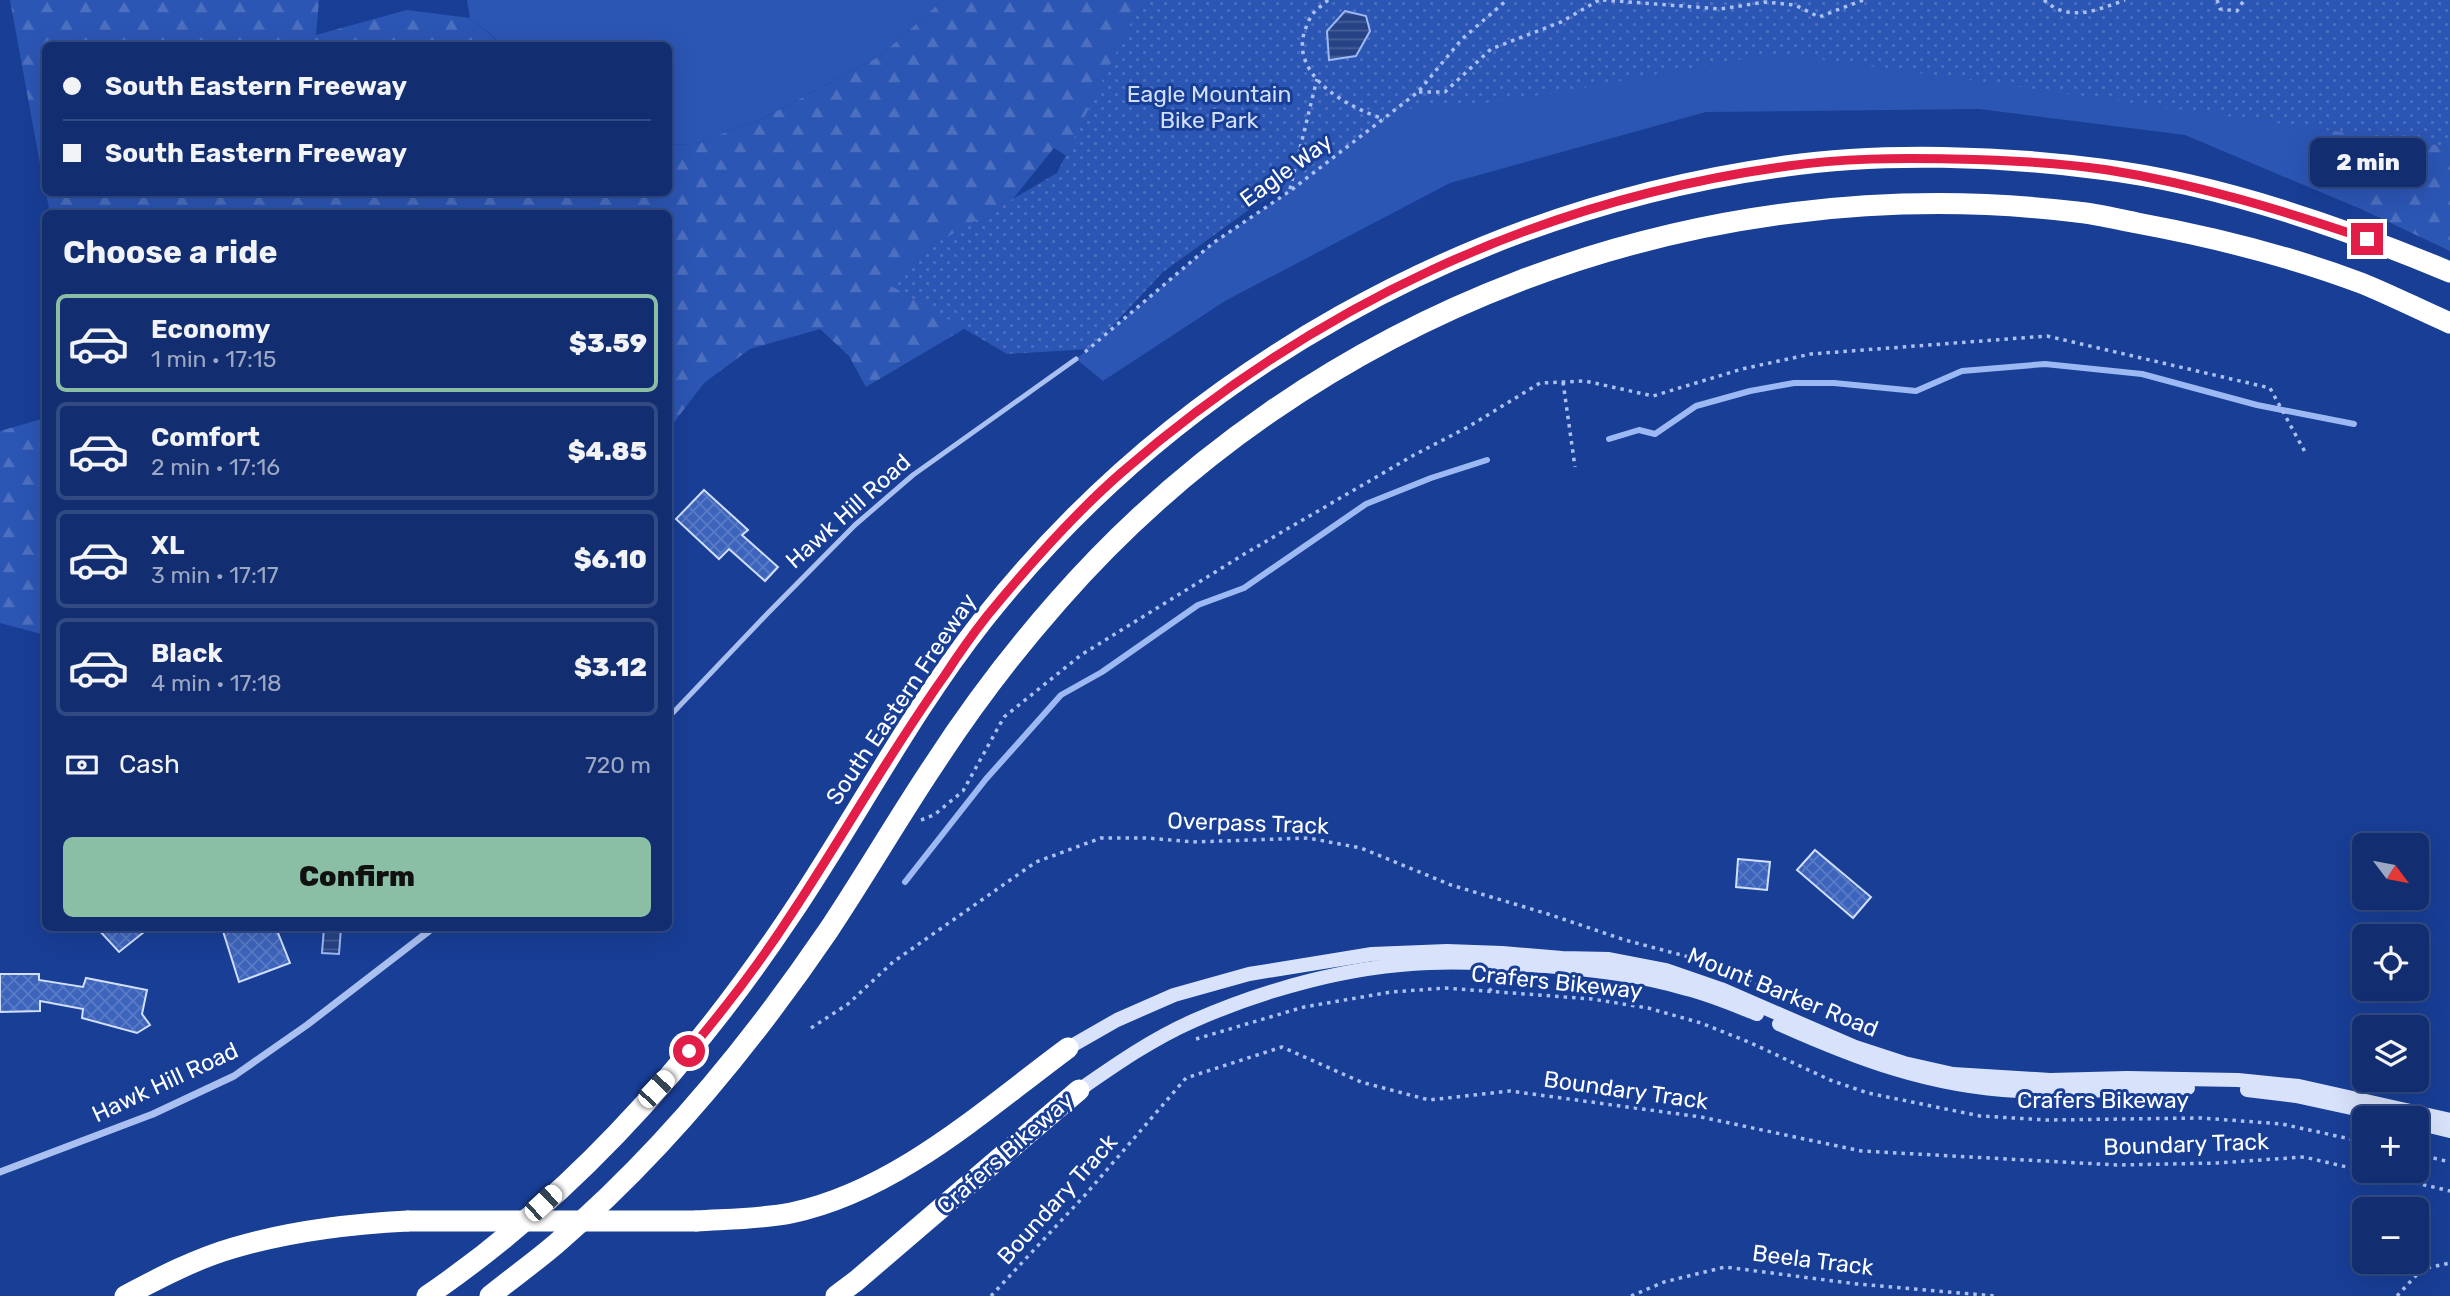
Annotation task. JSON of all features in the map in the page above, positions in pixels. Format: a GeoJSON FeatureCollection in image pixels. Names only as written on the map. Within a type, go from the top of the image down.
{"type":"FeatureCollection","features":[{"type":"Feature","properties":{"kind":"highway","name":"South Eastern Freeway"},"geometry":{"type":"LineString","coordinates":[[427,1296],[523,1222],[604,1146],[674,1071],[737,994],[794,910],[900,739],[967,643],[1046,547],[1118,475],[1196,411],[1282,350],[1370,298],[1462,254],[1557,218],[1656,190],[1793,165],[1895,158],[1998,160],[2103,169],[2203,189],[2303,217],[2450,272]]}},
{"type":"Feature","properties":{"kind":"highway"},"geometry":{"type":"LineString","coordinates":[[490,1296],[559,1241],[637,1167],[704,1095],[768,1016],[827,932],[935,763],[1058,600],[1131,525],[1208,459],[1291,397],[1378,345],[1470,300],[1566,263],[1667,234],[1767,214],[1877,204],[1976,205],[2079,212],[2190,233],[2313,267],[2364,285],[2450,323]]}},
{"type":"Feature","properties":{"kind":"highway"},"geometry":{"type":"LineString","coordinates":[[125,1296],[165,1275],[232,1248],[306,1230],[408,1221],[696,1220],[746,1218],[792,1212],[839,1198],[897,1171],[1068,1048]]}},
{"type":"Feature","properties":{"kind":"highway"},"geometry":{"type":"LineString","coordinates":[[836,1296],[1079,1090]]}},
{"type":"Feature","properties":{"kind":"main road","name":"Mount Barker Road"},"geometry":{"type":"LineString","coordinates":[[1068,1048],[1117,1020],[1174,995],[1249,974],[1372,954],[1447,951],[1609,959],[1666,970],[1721,989],[1855,1046],[1904,1063],[1953,1074],[2050,1080],[2238,1080],[2299,1086],[2450,1120]]}},
{"type":"Feature","properties":{"kind":"main road","name":"Mount Barker Road"},"geometry":{"type":"LineString","coordinates":[[1079,1090],[1144,1047],[1190,1022],[1305,982],[1355,971],[1427,963],[1483,963],[1593,970],[1660,982],[1741,1008],[1862,1060],[1896,1071],[1961,1085],[2016,1091],[2236,1089],[2296,1096],[2352,1108]]}},
{"type":"Feature","properties":{"kind":"main road"},"geometry":{"type":"LineString","coordinates":[[2429,1126],[2450,1131]]}},
{"type":"Feature","properties":{"kind":"street","name":"Hawk Hill Road"},"geometry":{"type":"LineString","coordinates":[[0,1172],[153,1114],[234,1076],[307,1025],[429,931]]}},
{"type":"Feature","properties":{"kind":"lane","name":"Hawk Hill Road"},"geometry":{"type":"LineString","coordinates":[[672,714],[855,525],[913,475],[1076,359]]}},
{"type":"Feature","properties":{"kind":"path"},"geometry":{"type":"LineString","coordinates":[[1328,0],[1311,15],[1301,41],[1306,63],[1317,79],[1343,101],[1384,119]]}},
{"type":"Feature","properties":{"kind":"path","name":"Eagle Way"},"geometry":{"type":"LineString","coordinates":[[1076,359],[1213,243],[1290,191],[1418,92],[1462,39],[1499,2],[1507,0]]}},
{"type":"Feature","properties":{"kind":"path"},"geometry":{"type":"LineString","coordinates":[[1418,92],[1445,92],[1491,49],[1561,22],[1601,0],[1721,9],[1765,2],[1795,5],[1819,17],[1863,0]]}},
{"type":"Feature","properties":{"kind":"path"},"geometry":{"type":"LineString","coordinates":[[2044,0],[2054,9],[2077,15],[2125,0]]}},
{"type":"Feature","properties":{"kind":"path"},"geometry":{"type":"LineString","coordinates":[[2217,0],[2220,9],[2237,11],[2244,0]]}},
{"type":"Feature","properties":{"kind":"path"},"geometry":{"type":"LineString","coordinates":[[1290,191],[1317,79]]}},
{"type":"Feature","properties":{"kind":"path"},"geometry":{"type":"LineString","coordinates":[[893,830],[934,815],[963,791],[1004,718],[1081,655],[1246,553],[1540,383],[1585,381],[1653,396],[1742,369],[1811,354],[2047,335],[2270,388],[2305,452]]}},
{"type":"Feature","properties":{"kind":"path"},"geometry":{"type":"LineString","coordinates":[[1563,382],[1575,467]]}},
{"type":"Feature","properties":{"kind":"path","name":"Overpass Track"},"geometry":{"type":"LineString","coordinates":[[811,1028],[848,1004],[893,962],[1036,862],[1101,838],[1193,842],[1308,838],[1361,848],[1451,885],[1625,940],[1719,965],[1762,987],[1773,1001],[1777,1013]]}},
{"type":"Feature","properties":{"kind":"path","name":"Crafers Bikeway"},"geometry":{"type":"LineString","coordinates":[[1195,1040],[1304,1007],[1391,992],[1446,988],[1592,999],[1648,1008],[1701,1024],[1751,1043],[1830,1080],[1868,1093],[1980,1116],[2047,1120],[2215,1119],[2282,1124],[2352,1139]]}},
{"type":"Feature","properties":{"kind":"path","name":"Boundary Track"},"geometry":{"type":"LineString","coordinates":[[991,1296],[1086,1194],[1186,1078],[1282,1047],[1360,1082],[1430,1100],[1510,1091],[1701,1117],[1861,1151],[2117,1165],[2217,1163],[2304,1157],[2352,1168]]}},
{"type":"Feature","properties":{"kind":"path"},"geometry":{"type":"LineString","coordinates":[[2429,1157],[2450,1162]]}},
{"type":"Feature","properties":{"kind":"path","name":"Boundary Track"},"geometry":{"type":"LineString","coordinates":[[2416,1183],[2450,1191]]}},
{"type":"Feature","properties":{"kind":"path"},"geometry":{"type":"LineString","coordinates":[[2397,1296],[2422,1269],[2450,1263]]}},
{"type":"Feature","properties":{"kind":"path","name":"Beela Track"},"geometry":{"type":"LineString","coordinates":[[1631,1296],[1664,1282],[1725,1267],[1857,1284],[1995,1296]]}},
{"type":"Feature","properties":{"kind":"green space"},"geometry":{"type":"Polygon","coordinates":[[[10,0],[319,0],[316,35],[407,10],[470,18],[498,42],[42,42],[42,175],[10,0]]]}},
{"type":"Feature","properties":{"kind":"green space"},"geometry":{"type":"Polygon","coordinates":[[[467,0],[943,0],[880,56],[762,119],[694,144],[672,145],[672,42],[499,42],[470,18],[467,0]]]}},
{"type":"Feature","properties":{"kind":"green space"},"geometry":{"type":"Polygon","coordinates":[[[943,0],[1386,0],[1135,199],[1054,148],[978,242],[964,329],[866,387],[849,356],[820,329],[750,349],[704,383],[672,425],[672,210],[49,210],[47,196],[672,196],[672,145],[694,144],[762,119],[880,56],[943,0]]]}},
{"type":"Feature","properties":{"kind":"green space","name":"Eagle Mountain Bike Park"},"geometry":{"type":"Polygon","coordinates":[[[1142,0],[2450,0],[2450,147],[1783,54],[1735,60],[1554,93],[1485,103],[1404,109],[1250,209],[1163,272],[1091,349],[1007,354],[888,284],[925,250],[1057,173],[1142,0]]]}},
{"type":"Feature","properties":{"kind":"green space"},"geometry":{"type":"Polygon","coordinates":[[[2261,0],[2333,167],[2363,210],[2185,135],[1979,109],[1706,112],[1450,183],[1225,301],[1103,381],[1076,359],[1213,243],[1288,192],[1250,194],[1317,79],[2261,0]]]}},
{"type":"Feature","properties":{"kind":"green space"},"geometry":{"type":"Polygon","coordinates":[[[2450,0],[2450,251],[2363,210],[2296,116],[2450,0]]]}},
{"type":"Feature","properties":{"kind":"green space"},"geometry":{"type":"Polygon","coordinates":[[[42,419],[42,634],[0,623],[0,431],[42,419]]]}},
{"type":"Feature","properties":{"kind":"shaded area"},"geometry":{"type":"Polygon","coordinates":[[[1345,11],[1366,16],[1370,31],[1356,56],[1329,60],[1327,31],[1345,11]]]}},
{"type":"Feature","properties":{"kind":"shaded area"},"geometry":{"type":"Polygon","coordinates":[[[324,931],[341,931],[339,954],[322,953],[324,931]]]}},
{"type":"Feature","properties":{"kind":"building"},"geometry":{"type":"Polygon","coordinates":[[[704,490],[748,530],[742,535],[778,567],[765,581],[729,549],[719,559],[676,519],[704,490]]]}},
{"type":"Feature","properties":{"kind":"building"},"geometry":{"type":"Polygon","coordinates":[[[1815,850],[1871,897],[1853,918],[1797,870],[1815,850]]]}},
{"type":"Feature","properties":{"kind":"building"},"geometry":{"type":"Polygon","coordinates":[[[1738,859],[1770,862],[1767,890],[1736,887],[1738,859]]]}},
{"type":"Feature","properties":{"kind":"building"},"geometry":{"type":"Polygon","coordinates":[[[100,931],[145,931],[119,952],[100,931]]]}},
{"type":"Feature","properties":{"kind":"building"},"geometry":{"type":"Polygon","coordinates":[[[223,931],[277,931],[290,963],[239,982],[223,931]]]}},
{"type":"Feature","properties":{"kind":"building"},"geometry":{"type":"Polygon","coordinates":[[[0,974],[39,974],[39,980],[83,987],[86,978],[147,990],[142,1014],[150,1025],[137,1033],[82,1018],[83,1009],[40,1001],[40,1011],[0,1012],[0,974]]]}},
{"type":"Feature","properties":{"kind":"waterway"},"geometry":{"type":"LineString","coordinates":[[1609,439],[1639,430],[1655,434],[1696,406],[1750,391],[1794,383],[1834,383],[1916,391],[1962,371],[2045,364],[2142,374],[2257,405],[2354,424]]}},
{"type":"Feature","properties":{"kind":"waterway"},"geometry":{"type":"LineString","coordinates":[[905,882],[986,779],[1061,695],[1102,672],[1198,605],[1244,588],[1366,504],[1431,478],[1487,460]]}},
{"type":"Feature","properties":{"kind":"route"},"geometry":{"type":"LineString","coordinates":[[689,1051],[737,994],[794,910],[920,709],[982,622],[1046,547],[1118,475],[1196,411],[1282,350],[1370,298],[1462,254],[1557,218],[1656,190],[1793,165],[1895,158],[1998,160],[2103,169],[2203,189],[2303,217],[2367,239]]}}]}
